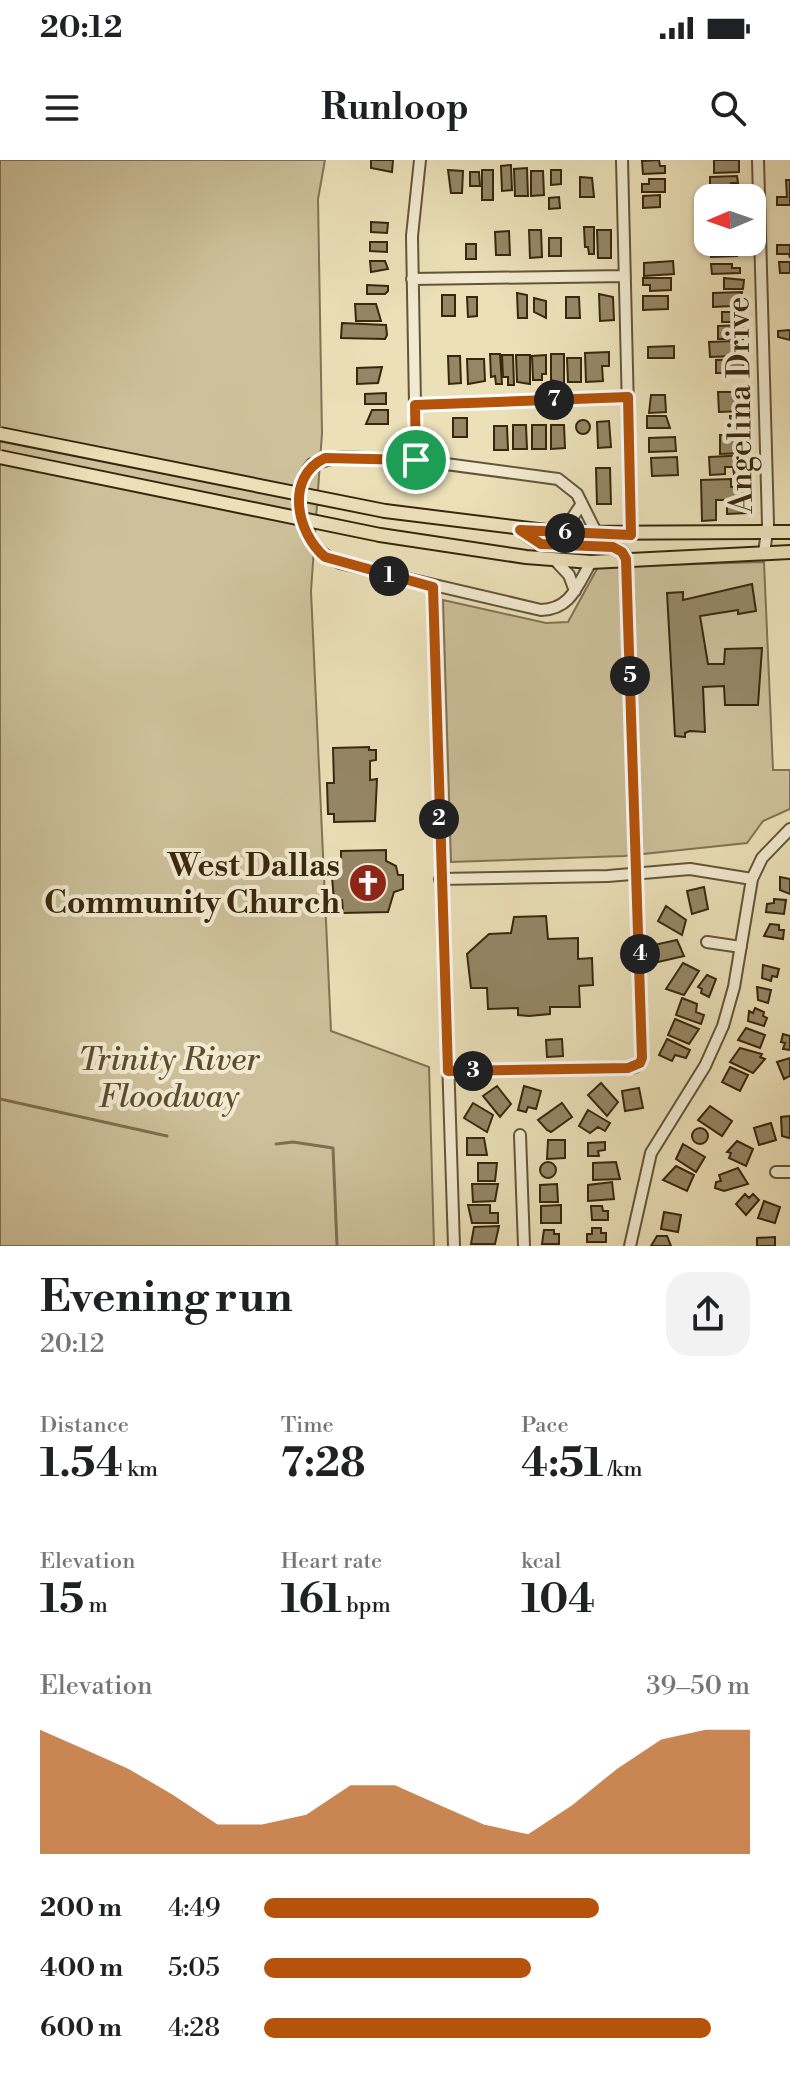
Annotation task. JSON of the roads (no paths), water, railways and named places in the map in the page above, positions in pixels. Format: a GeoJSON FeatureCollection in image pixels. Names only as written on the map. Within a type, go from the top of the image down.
{"type":"FeatureCollection","features":[{"type":"Feature","properties":{"kind":"main road"},"geometry":{"type":"LineString","coordinates":[[0,434],[385,511],[520,530],[631,535],[790,532]]}},
{"type":"Feature","properties":{"kind":"main road"},"geometry":{"type":"LineString","coordinates":[[0,457],[380,535],[554,559],[591,562],[790,552]]}},
{"type":"Feature","properties":{"kind":"main road"},"geometry":{"type":"LineString","coordinates":[[520,530],[541,544],[613,547],[622,552],[626,559]]}},
{"type":"Feature","properties":{"kind":"street"},"geometry":{"type":"LineString","coordinates":[[416,460],[412,236],[420,160]]}},
{"type":"Feature","properties":{"kind":"street"},"geometry":{"type":"LineString","coordinates":[[622,160],[631,535]]}},
{"type":"Feature","properties":{"kind":"street","name":"Angelina Drive"},"geometry":{"type":"LineString","coordinates":[[758,160],[764,553]]}},
{"type":"Feature","properties":{"kind":"street"},"geometry":{"type":"LineString","coordinates":[[412,279],[625,276]]}},
{"type":"Feature","properties":{"kind":"street"},"geometry":{"type":"LineString","coordinates":[[415,405],[628,397]]}},
{"type":"Feature","properties":{"kind":"street"},"geometry":{"type":"LineString","coordinates":[[591,562],[569,601],[557,609],[541,610],[433,587],[325,557],[312,546],[302,525],[300,483],[312,464],[340,457],[416,460],[558,479],[571,486],[597,534]]}},
{"type":"Feature","properties":{"kind":"street"},"geometry":{"type":"LineString","coordinates":[[562,533],[581,505]]}},
{"type":"Feature","properties":{"kind":"street"},"geometry":{"type":"LineString","coordinates":[[554,559],[569,575],[575,591]]}},
{"type":"Feature","properties":{"kind":"street"},"geometry":{"type":"LineString","coordinates":[[448,1071],[628,1068],[640,1063],[626,559]]}},
{"type":"Feature","properties":{"kind":"street"},"geometry":{"type":"LineString","coordinates":[[433,587],[454,1246]]}},
{"type":"Feature","properties":{"kind":"street"},"geometry":{"type":"LineString","coordinates":[[630,1246],[651,1153],[705,1066],[723,1026],[752,879],[762,858],[790,829]]}},
{"type":"Feature","properties":{"kind":"street"},"geometry":{"type":"LineString","coordinates":[[440,879],[608,876],[690,869],[752,879]]}},
{"type":"Feature","properties":{"kind":"street"},"geometry":{"type":"LineString","coordinates":[[707,942],[741,947]]}},
{"type":"Feature","properties":{"kind":"street"},"geometry":{"type":"LineString","coordinates":[[520,1135],[524,1246]]}},
{"type":"Feature","properties":{"kind":"street"},"geometry":{"type":"LineString","coordinates":[[776,1172],[790,1172]]}},
{"type":"Feature","properties":{"kind":"waterway"},"geometry":{"type":"LineString","coordinates":[[0,1099],[167,1136]]}},
{"type":"Feature","properties":{"kind":"waterway"},"geometry":{"type":"LineString","coordinates":[[276,1144],[293,1142],[333,1148],[337,1246]]}},
{"type":"Feature","properties":{"kind":"place","name":"West Dallas Community Church"},"geometry":{"type":"Point","coordinates":[368,883]}},
{"type":"Feature","properties":{"kind":"park label","name":"Trinity River Floodway"},"geometry":{"type":"Point","coordinates":[169,1078]}}]}
